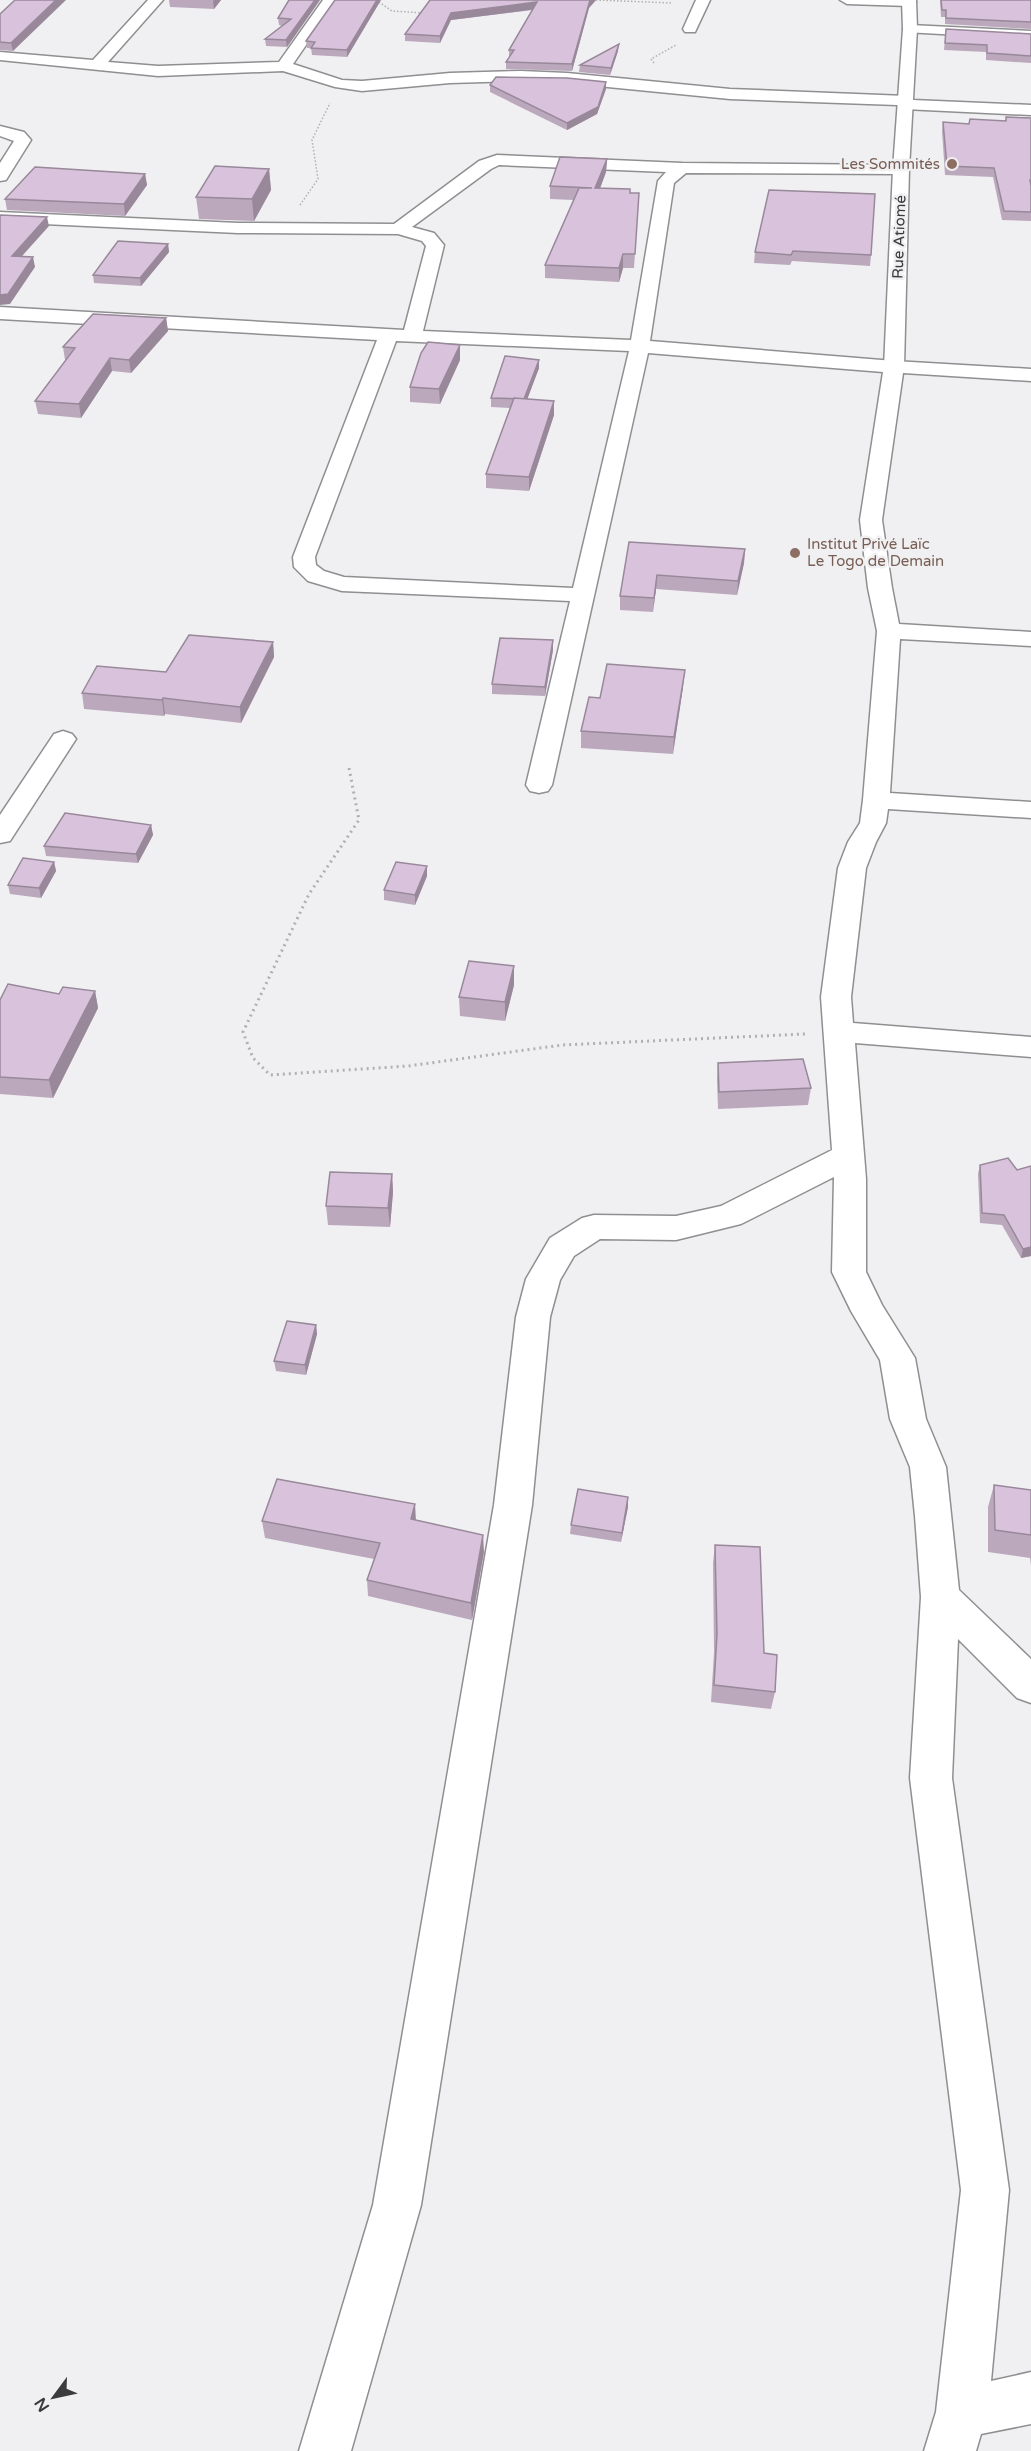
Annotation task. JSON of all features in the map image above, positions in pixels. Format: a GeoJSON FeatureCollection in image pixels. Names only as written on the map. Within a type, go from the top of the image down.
{"type":"FeatureCollection","features":[{"type":"Feature","properties":{"kind":"street"},"geometry":{"type":"LineString","coordinates":[[97,65],[156,0]]}},
{"type":"Feature","properties":{"kind":"street"},"geometry":{"type":"LineString","coordinates":[[284,66],[330,0]]}},
{"type":"Feature","properties":{"kind":"street"},"geometry":{"type":"LineString","coordinates":[[690,29],[703,0]]}},
{"type":"Feature","properties":{"kind":"street"},"geometry":{"type":"LineString","coordinates":[[847,0],[909,1]]}},
{"type":"Feature","properties":{"kind":"street","name":"Rue Atiomé"},"geometry":{"type":"LineString","coordinates":[[909,1],[910,29],[901,169],[894,367],[880,442],[871,520],[889,631],[873,823],[852,868],[836,998],[850,1179],[849,1272],[868,1311],[897,1358],[908,1419],[928,1467],[934,1516],[940,1597],[931,1778],[985,2190],[956,2432]]}},
{"type":"Feature","properties":{"kind":"street"},"geometry":{"type":"LineString","coordinates":[[910,29],[1031,35]]}},
{"type":"Feature","properties":{"kind":"street"},"geometry":{"type":"LineString","coordinates":[[0,56],[159,71],[284,66],[340,84],[383,86],[450,78],[521,76],[775,97],[1031,110]]}},
{"type":"Feature","properties":{"kind":"street"},"geometry":{"type":"LineString","coordinates":[[0,131],[18,135],[22,140],[0,176]]}},
{"type":"Feature","properties":{"kind":"street"},"geometry":{"type":"LineString","coordinates":[[398,228],[485,165],[497,160],[682,168],[901,169]]}},
{"type":"Feature","properties":{"kind":"street"},"geometry":{"type":"LineString","coordinates":[[538,785],[640,346],[666,181],[682,168]]}},
{"type":"Feature","properties":{"kind":"street"},"geometry":{"type":"LineString","coordinates":[[0,217],[285,228],[398,228],[428,237],[435,245],[412,335]]}},
{"type":"Feature","properties":{"kind":"street"},"geometry":{"type":"LineString","coordinates":[[0,313],[389,335],[640,346],[894,367],[1031,375]]}},
{"type":"Feature","properties":{"kind":"street"},"geometry":{"type":"LineString","coordinates":[[389,335],[304,557],[305,567],[316,576],[342,584],[582,595]]}},
{"type":"Feature","properties":{"kind":"street"},"geometry":{"type":"LineString","coordinates":[[889,631],[1031,639]]}},
{"type":"Feature","properties":{"kind":"street"},"geometry":{"type":"LineString","coordinates":[[0,835],[63,739]]}},
{"type":"Feature","properties":{"kind":"street"},"geometry":{"type":"LineString","coordinates":[[876,800],[1031,810]]}},
{"type":"Feature","properties":{"kind":"street"},"geometry":{"type":"LineString","coordinates":[[838,1032],[1031,1047]]}},
{"type":"Feature","properties":{"kind":"street"},"geometry":{"type":"LineString","coordinates":[[326,2451],[397,2205],[513,1505],[533,1317],[543,1279],[562,1248],[594,1227],[676,1228],[729,1216],[847,1156]]}},
{"type":"Feature","properties":{"kind":"street"},"geometry":{"type":"LineString","coordinates":[[940,1597],[1031,1685]]}},
{"type":"Feature","properties":{"kind":"street"},"geometry":{"type":"LineString","coordinates":[[956,2432],[1031,2398]]}},
{"type":"Feature","properties":{"kind":"path"},"geometry":{"type":"LineString","coordinates":[[376,0],[392,11],[427,12]]}},
{"type":"Feature","properties":{"kind":"path"},"geometry":{"type":"LineString","coordinates":[[596,0],[669,4],[677,2]]}},
{"type":"Feature","properties":{"kind":"path"},"geometry":{"type":"LineString","coordinates":[[676,89],[651,59],[675,45],[690,29]]}},
{"type":"Feature","properties":{"kind":"path"},"geometry":{"type":"LineString","coordinates":[[285,228],[318,179],[312,140],[340,84]]}},
{"type":"Feature","properties":{"kind":"path"},"geometry":{"type":"LineString","coordinates":[[349,768],[359,820],[309,894],[243,1032],[252,1058],[270,1074],[408,1066],[562,1046],[838,1032]]}},
{"type":"Feature","properties":{"kind":"building"},"geometry":{"type":"Polygon","coordinates":[[[15,0],[56,0],[11,43],[0,42],[0,14],[15,0]]]}},
{"type":"Feature","properties":{"kind":"building"},"geometry":{"type":"Polygon","coordinates":[[[289,0],[315,0],[286,40],[265,39],[291,19],[278,18],[289,0]]]}},
{"type":"Feature","properties":{"kind":"building"},"geometry":{"type":"Polygon","coordinates":[[[335,0],[377,0],[347,50],[311,48],[315,42],[306,41],[335,0]]]}},
{"type":"Feature","properties":{"kind":"building"},"geometry":{"type":"Polygon","coordinates":[[[430,0],[590,0],[572,64],[506,62],[514,50],[509,50],[537,2],[451,13],[440,36],[405,34],[430,0]]]}},
{"type":"Feature","properties":{"kind":"building"},"geometry":{"type":"Polygon","coordinates":[[[941,0],[1031,0],[1031,22],[946,18],[946,10],[942,10],[941,0]]]}},
{"type":"Feature","properties":{"kind":"building"},"geometry":{"type":"Polygon","coordinates":[[[946,29],[1031,34],[1031,56],[987,53],[987,45],[945,43],[946,29]]]}},
{"type":"Feature","properties":{"kind":"building"},"geometry":{"type":"Polygon","coordinates":[[[619,44],[611,68],[580,65],[619,44]]]}},
{"type":"Feature","properties":{"kind":"building"},"geometry":{"type":"Polygon","coordinates":[[[496,77],[567,78],[606,82],[598,107],[567,123],[490,85],[496,77]]]}},
{"type":"Feature","properties":{"kind":"building"},"geometry":{"type":"Polygon","coordinates":[[[1006,117],[1031,118],[1031,212],[1004,211],[994,168],[947,166],[943,122],[969,124],[970,119],[1006,121],[1006,117]]]}},
{"type":"Feature","properties":{"kind":"building"},"geometry":{"type":"Polygon","coordinates":[[[560,157],[607,159],[595,188],[630,189],[630,193],[639,193],[635,254],[623,254],[619,268],[545,265],[579,188],[592,188],[550,186],[560,157]]]}},
{"type":"Feature","properties":{"kind":"building"},"geometry":{"type":"Polygon","coordinates":[[[215,166],[269,169],[252,199],[196,197],[215,166]]]}},
{"type":"Feature","properties":{"kind":"building"},"geometry":{"type":"Polygon","coordinates":[[[35,167],[145,174],[124,204],[5,199],[35,167]]]}},
{"type":"Feature","properties":{"kind":"building"},"geometry":{"type":"Polygon","coordinates":[[[769,190],[875,194],[871,255],[793,251],[791,255],[755,252],[769,190]]]}},
{"type":"Feature","properties":{"kind":"building"},"geometry":{"type":"Polygon","coordinates":[[[0,215],[47,217],[12,256],[33,257],[8,294],[0,295],[0,215]]]}},
{"type":"Feature","properties":{"kind":"building"},"geometry":{"type":"Polygon","coordinates":[[[118,241],[168,244],[140,278],[93,275],[118,241]]]}},
{"type":"Feature","properties":{"kind":"building"},"geometry":{"type":"Polygon","coordinates":[[[93,314],[166,318],[129,360],[110,358],[79,404],[35,401],[75,348],[63,347],[93,314]]]}},
{"type":"Feature","properties":{"kind":"building"},"geometry":{"type":"Polygon","coordinates":[[[428,342],[460,345],[439,389],[410,387],[421,353],[428,342]]]}},
{"type":"Feature","properties":{"kind":"building"},"geometry":{"type":"Polygon","coordinates":[[[505,356],[539,360],[524,399],[491,398],[505,356]]]}},
{"type":"Feature","properties":{"kind":"building"},"geometry":{"type":"Polygon","coordinates":[[[514,398],[554,401],[529,477],[486,474],[514,398]]]}},
{"type":"Feature","properties":{"kind":"building"},"geometry":{"type":"Polygon","coordinates":[[[629,542],[745,549],[738,581],[657,575],[654,598],[620,596],[629,542]]]}},
{"type":"Feature","properties":{"kind":"building"},"geometry":{"type":"Polygon","coordinates":[[[189,635],[273,642],[240,707],[163,698],[162,700],[82,693],[97,666],[166,672],[189,635]]]}},
{"type":"Feature","properties":{"kind":"building"},"geometry":{"type":"Polygon","coordinates":[[[500,638],[553,640],[545,687],[492,684],[500,638]]]}},
{"type":"Feature","properties":{"kind":"building"},"geometry":{"type":"Polygon","coordinates":[[[607,664],[685,670],[674,737],[581,731],[589,697],[600,698],[607,664]]]}},
{"type":"Feature","properties":{"kind":"building"},"geometry":{"type":"Polygon","coordinates":[[[65,813],[151,825],[136,854],[44,846],[65,813]]]}},
{"type":"Feature","properties":{"kind":"building"},"geometry":{"type":"Polygon","coordinates":[[[23,858],[54,862],[39,888],[8,885],[23,858]]]}},
{"type":"Feature","properties":{"kind":"building"},"geometry":{"type":"Polygon","coordinates":[[[396,862],[427,866],[415,895],[384,890],[396,862]]]}},
{"type":"Feature","properties":{"kind":"building"},"geometry":{"type":"Polygon","coordinates":[[[469,961],[514,966],[505,1002],[459,997],[469,961]]]}},
{"type":"Feature","properties":{"kind":"building"},"geometry":{"type":"Polygon","coordinates":[[[8,984],[59,994],[63,987],[95,991],[49,1080],[0,1077],[0,1000],[8,984]]]}},
{"type":"Feature","properties":{"kind":"building"},"geometry":{"type":"Polygon","coordinates":[[[803,1059],[811,1088],[719,1092],[718,1063],[803,1059]]]}},
{"type":"Feature","properties":{"kind":"building"},"geometry":{"type":"Polygon","coordinates":[[[1008,1158],[1017,1170],[1031,1166],[1031,1247],[1023,1249],[1004,1215],[982,1213],[980,1165],[1008,1158]]]}},
{"type":"Feature","properties":{"kind":"building"},"geometry":{"type":"Polygon","coordinates":[[[330,1172],[392,1174],[388,1208],[326,1206],[330,1172]]]}},
{"type":"Feature","properties":{"kind":"building"},"geometry":{"type":"Polygon","coordinates":[[[287,1321],[316,1325],[305,1365],[274,1361],[287,1321]]]}},
{"type":"Feature","properties":{"kind":"building"},"geometry":{"type":"Polygon","coordinates":[[[277,1479],[415,1504],[411,1519],[483,1535],[471,1603],[367,1580],[380,1543],[262,1521],[277,1479]]]}},
{"type":"Feature","properties":{"kind":"building"},"geometry":{"type":"Polygon","coordinates":[[[994,1485],[1031,1490],[1031,1535],[995,1530],[994,1485]]]}},
{"type":"Feature","properties":{"kind":"building"},"geometry":{"type":"Polygon","coordinates":[[[578,1489],[628,1497],[622,1533],[571,1525],[578,1489]]]}},
{"type":"Feature","properties":{"kind":"building"},"geometry":{"type":"Polygon","coordinates":[[[715,1545],[760,1547],[764,1653],[777,1655],[775,1692],[714,1685],[717,1634],[715,1545]]]}},
{"type":"Feature","properties":{"kind":"place","name":"Les Sommités"},"geometry":{"type":"Point","coordinates":[952,164]}},
{"type":"Feature","properties":{"kind":"place","name":"Institut Privé Laïc Le Togo de Demain"},"geometry":{"type":"Point","coordinates":[795,553]}}]}
